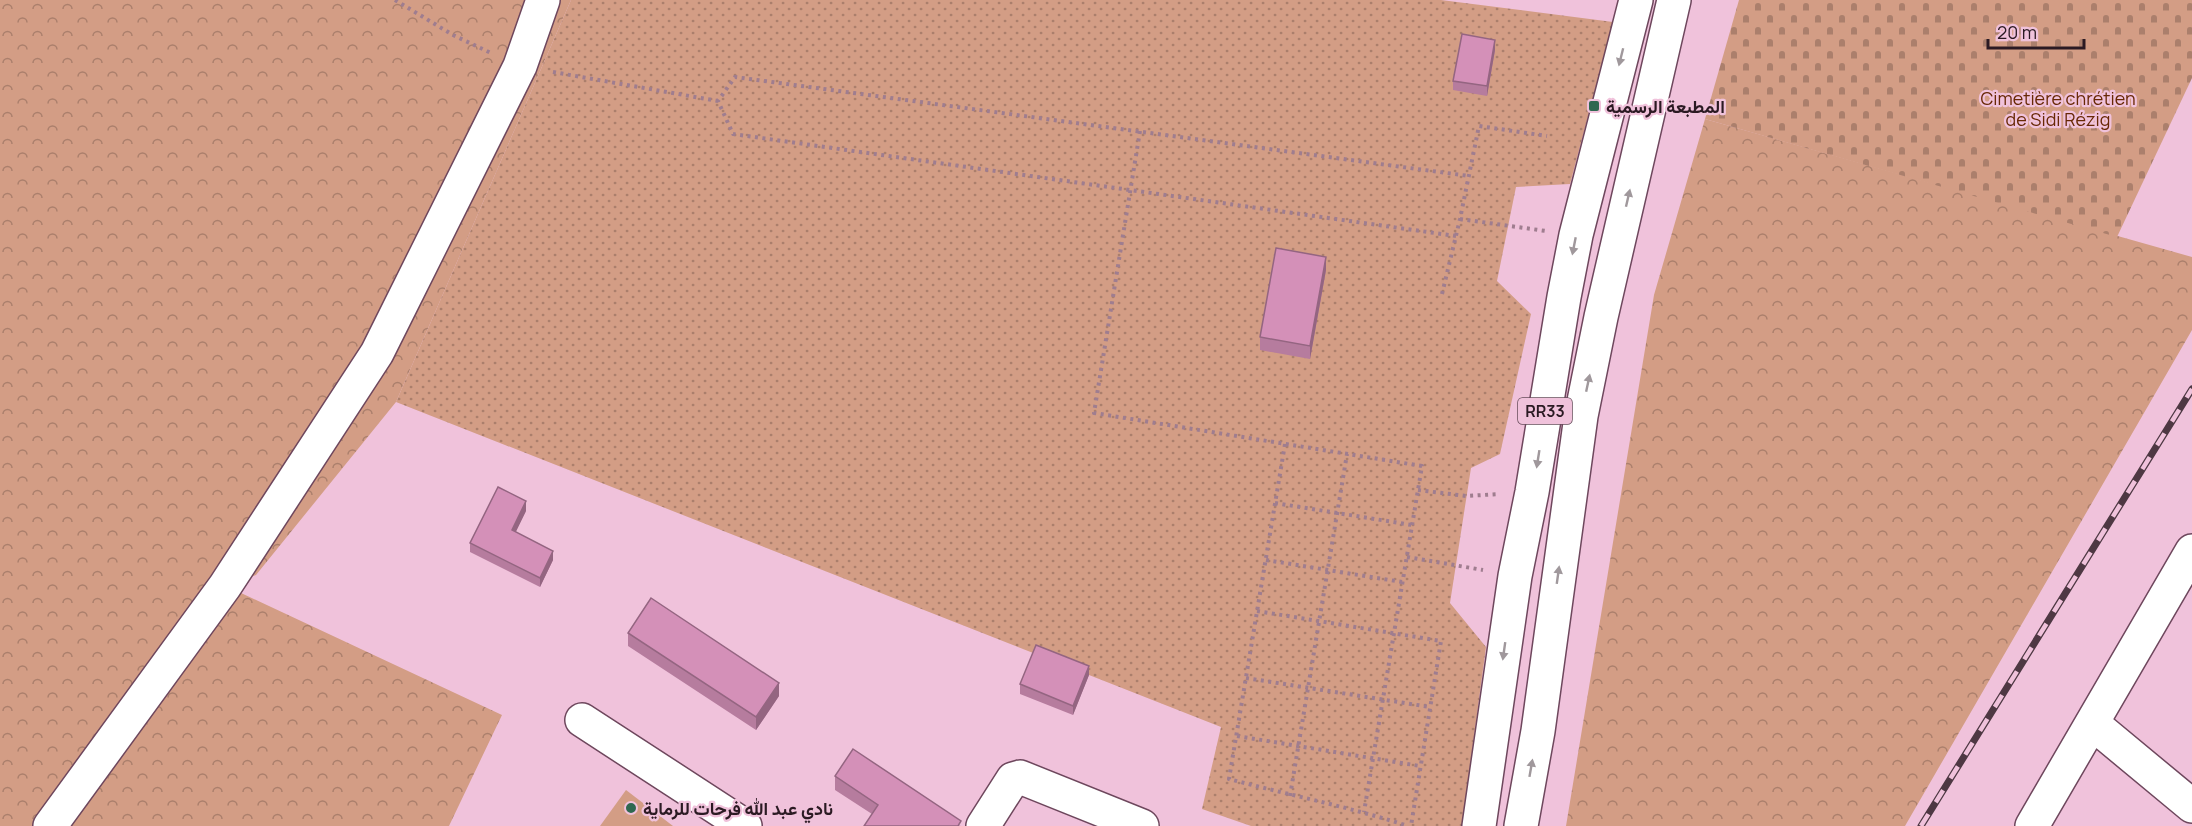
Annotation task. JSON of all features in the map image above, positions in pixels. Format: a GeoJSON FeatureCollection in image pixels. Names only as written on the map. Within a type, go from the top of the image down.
{"type":"FeatureCollection","features":[{"type":"Feature","properties":{"kind":"main road"},"geometry":{"type":"LineString","coordinates":[[50,826],[225,586],[377,353],[520,66],[543,0]]}},
{"type":"Feature","properties":{"kind":"main road","name":"RR33"},"geometry":{"type":"LineString","coordinates":[[1479,826],[1515,576],[1532,492],[1564,297],[1576,235],[1636,0]]}},
{"type":"Feature","properties":{"kind":"main road","name":"RR33"},"geometry":{"type":"LineString","coordinates":[[1521,826],[1538,731],[1581,416],[1674,0]]}},
{"type":"Feature","properties":{"kind":"main road"},"geometry":{"type":"LineString","coordinates":[[2032,826],[2192,551]]}},
{"type":"Feature","properties":{"kind":"main road"},"geometry":{"type":"LineString","coordinates":[[582,720],[745,826]]}},
{"type":"Feature","properties":{"kind":"main road"},"geometry":{"type":"LineString","coordinates":[[2092,723],[2192,806]]}},
{"type":"Feature","properties":{"kind":"main road"},"geometry":{"type":"LineString","coordinates":[[983,826],[1012,779],[1020,777],[1142,826]]}},
{"type":"Feature","properties":{"kind":"path"},"geometry":{"type":"LineString","coordinates":[[395,0],[453,35],[520,66],[718,101]]}},
{"type":"Feature","properties":{"kind":"path"},"geometry":{"type":"LineString","coordinates":[[718,101],[735,77],[1469,176]]}},
{"type":"Feature","properties":{"kind":"path"},"geometry":{"type":"LineString","coordinates":[[718,101],[733,134],[1456,236]]}},
{"type":"Feature","properties":{"kind":"path"},"geometry":{"type":"LineString","coordinates":[[1442,294],[1479,126],[1547,136]]}},
{"type":"Feature","properties":{"kind":"path"},"geometry":{"type":"LineString","coordinates":[[1140,131],[1094,413],[1422,466],[1364,812]]}},
{"type":"Feature","properties":{"kind":"path"},"geometry":{"type":"LineString","coordinates":[[1460,219],[1576,235]]}},
{"type":"Feature","properties":{"kind":"path"},"geometry":{"type":"LineString","coordinates":[[1257,611],[1441,641],[1409,826],[1364,812],[1290,796],[1229,778],[1237,736],[1257,611],[1285,444]]}},
{"type":"Feature","properties":{"kind":"path"},"geometry":{"type":"LineString","coordinates":[[1290,796],[1347,454]]}},
{"type":"Feature","properties":{"kind":"path"},"geometry":{"type":"LineString","coordinates":[[1418,490],[1466,496],[1532,492]]}},
{"type":"Feature","properties":{"kind":"path"},"geometry":{"type":"LineString","coordinates":[[1275,503],[1412,525]]}},
{"type":"Feature","properties":{"kind":"path"},"geometry":{"type":"LineString","coordinates":[[1407,557],[1515,576]]}},
{"type":"Feature","properties":{"kind":"path"},"geometry":{"type":"LineString","coordinates":[[1266,560],[1402,582]]}},
{"type":"Feature","properties":{"kind":"path"},"geometry":{"type":"LineString","coordinates":[[1246,678],[1430,707]]}},
{"type":"Feature","properties":{"kind":"path"},"geometry":{"type":"LineString","coordinates":[[1237,736],[1420,766]]}},
{"type":"Feature","properties":{"kind":"green space"},"geometry":{"type":"Polygon","coordinates":[[[0,0],[571,0],[396,402],[256,575],[226,586],[502,715],[449,826],[0,826],[0,0]]]}},
{"type":"Feature","properties":{"kind":"green space"},"geometry":{"type":"Polygon","coordinates":[[[571,0],[1441,0],[1613,22],[1570,184],[1516,187],[1497,281],[1531,314],[1500,454],[1471,468],[1450,603],[1486,647],[1462,826],[1251,826],[1202,809],[1221,727],[396,402],[571,0]]]}},
{"type":"Feature","properties":{"kind":"green space","name":"Cimetière chrétien de Sidi Rézig"},"geometry":{"type":"Polygon","coordinates":[[[1739,0],[2192,0],[2192,78],[2117,237],[1705,119],[1739,0]]]}},
{"type":"Feature","properties":{"kind":"green space"},"geometry":{"type":"Polygon","coordinates":[[[1705,119],[2192,257],[2192,330],[1905,826],[1566,826],[1654,295],[1705,119]]]}},
{"type":"Feature","properties":{"kind":"green space","name":"نادي عبد الله فرحات للرماية"},"geometry":{"type":"Polygon","coordinates":[[[626,790],[673,826],[600,826],[626,790]]]}},
{"type":"Feature","properties":{"kind":"building"},"geometry":{"type":"Polygon","coordinates":[[[1462,34],[1495,40],[1487,86],[1453,81],[1462,34]]]}},
{"type":"Feature","properties":{"kind":"building"},"geometry":{"type":"Polygon","coordinates":[[[1276,248],[1326,257],[1310,346],[1260,337],[1276,248]]]}},
{"type":"Feature","properties":{"kind":"building"},"geometry":{"type":"Polygon","coordinates":[[[498,487],[526,501],[512,530],[553,551],[540,578],[470,543],[498,487]]]}},
{"type":"Feature","properties":{"kind":"building"},"geometry":{"type":"Polygon","coordinates":[[[651,598],[779,683],[756,717],[628,633],[651,598]]]}},
{"type":"Feature","properties":{"kind":"building"},"geometry":{"type":"Polygon","coordinates":[[[1036,645],[1089,666],[1073,706],[1020,684],[1036,645]]]}},
{"type":"Feature","properties":{"kind":"building"},"geometry":{"type":"Polygon","coordinates":[[[853,749],[961,821],[958,826],[864,826],[878,805],[835,776],[853,749]]]}},
{"type":"Feature","properties":{"kind":"railway"},"geometry":{"type":"LineString","coordinates":[[1921,826],[2192,389]]}},
{"type":"Feature","properties":{"kind":"place","name":"المطبعة الرسمية"},"geometry":{"type":"Point","coordinates":[1594,106]}},
{"type":"Feature","properties":{"kind":"place","name":"نادي عبد الله فرحات للرماية"},"geometry":{"type":"Point","coordinates":[631,808]}}]}
